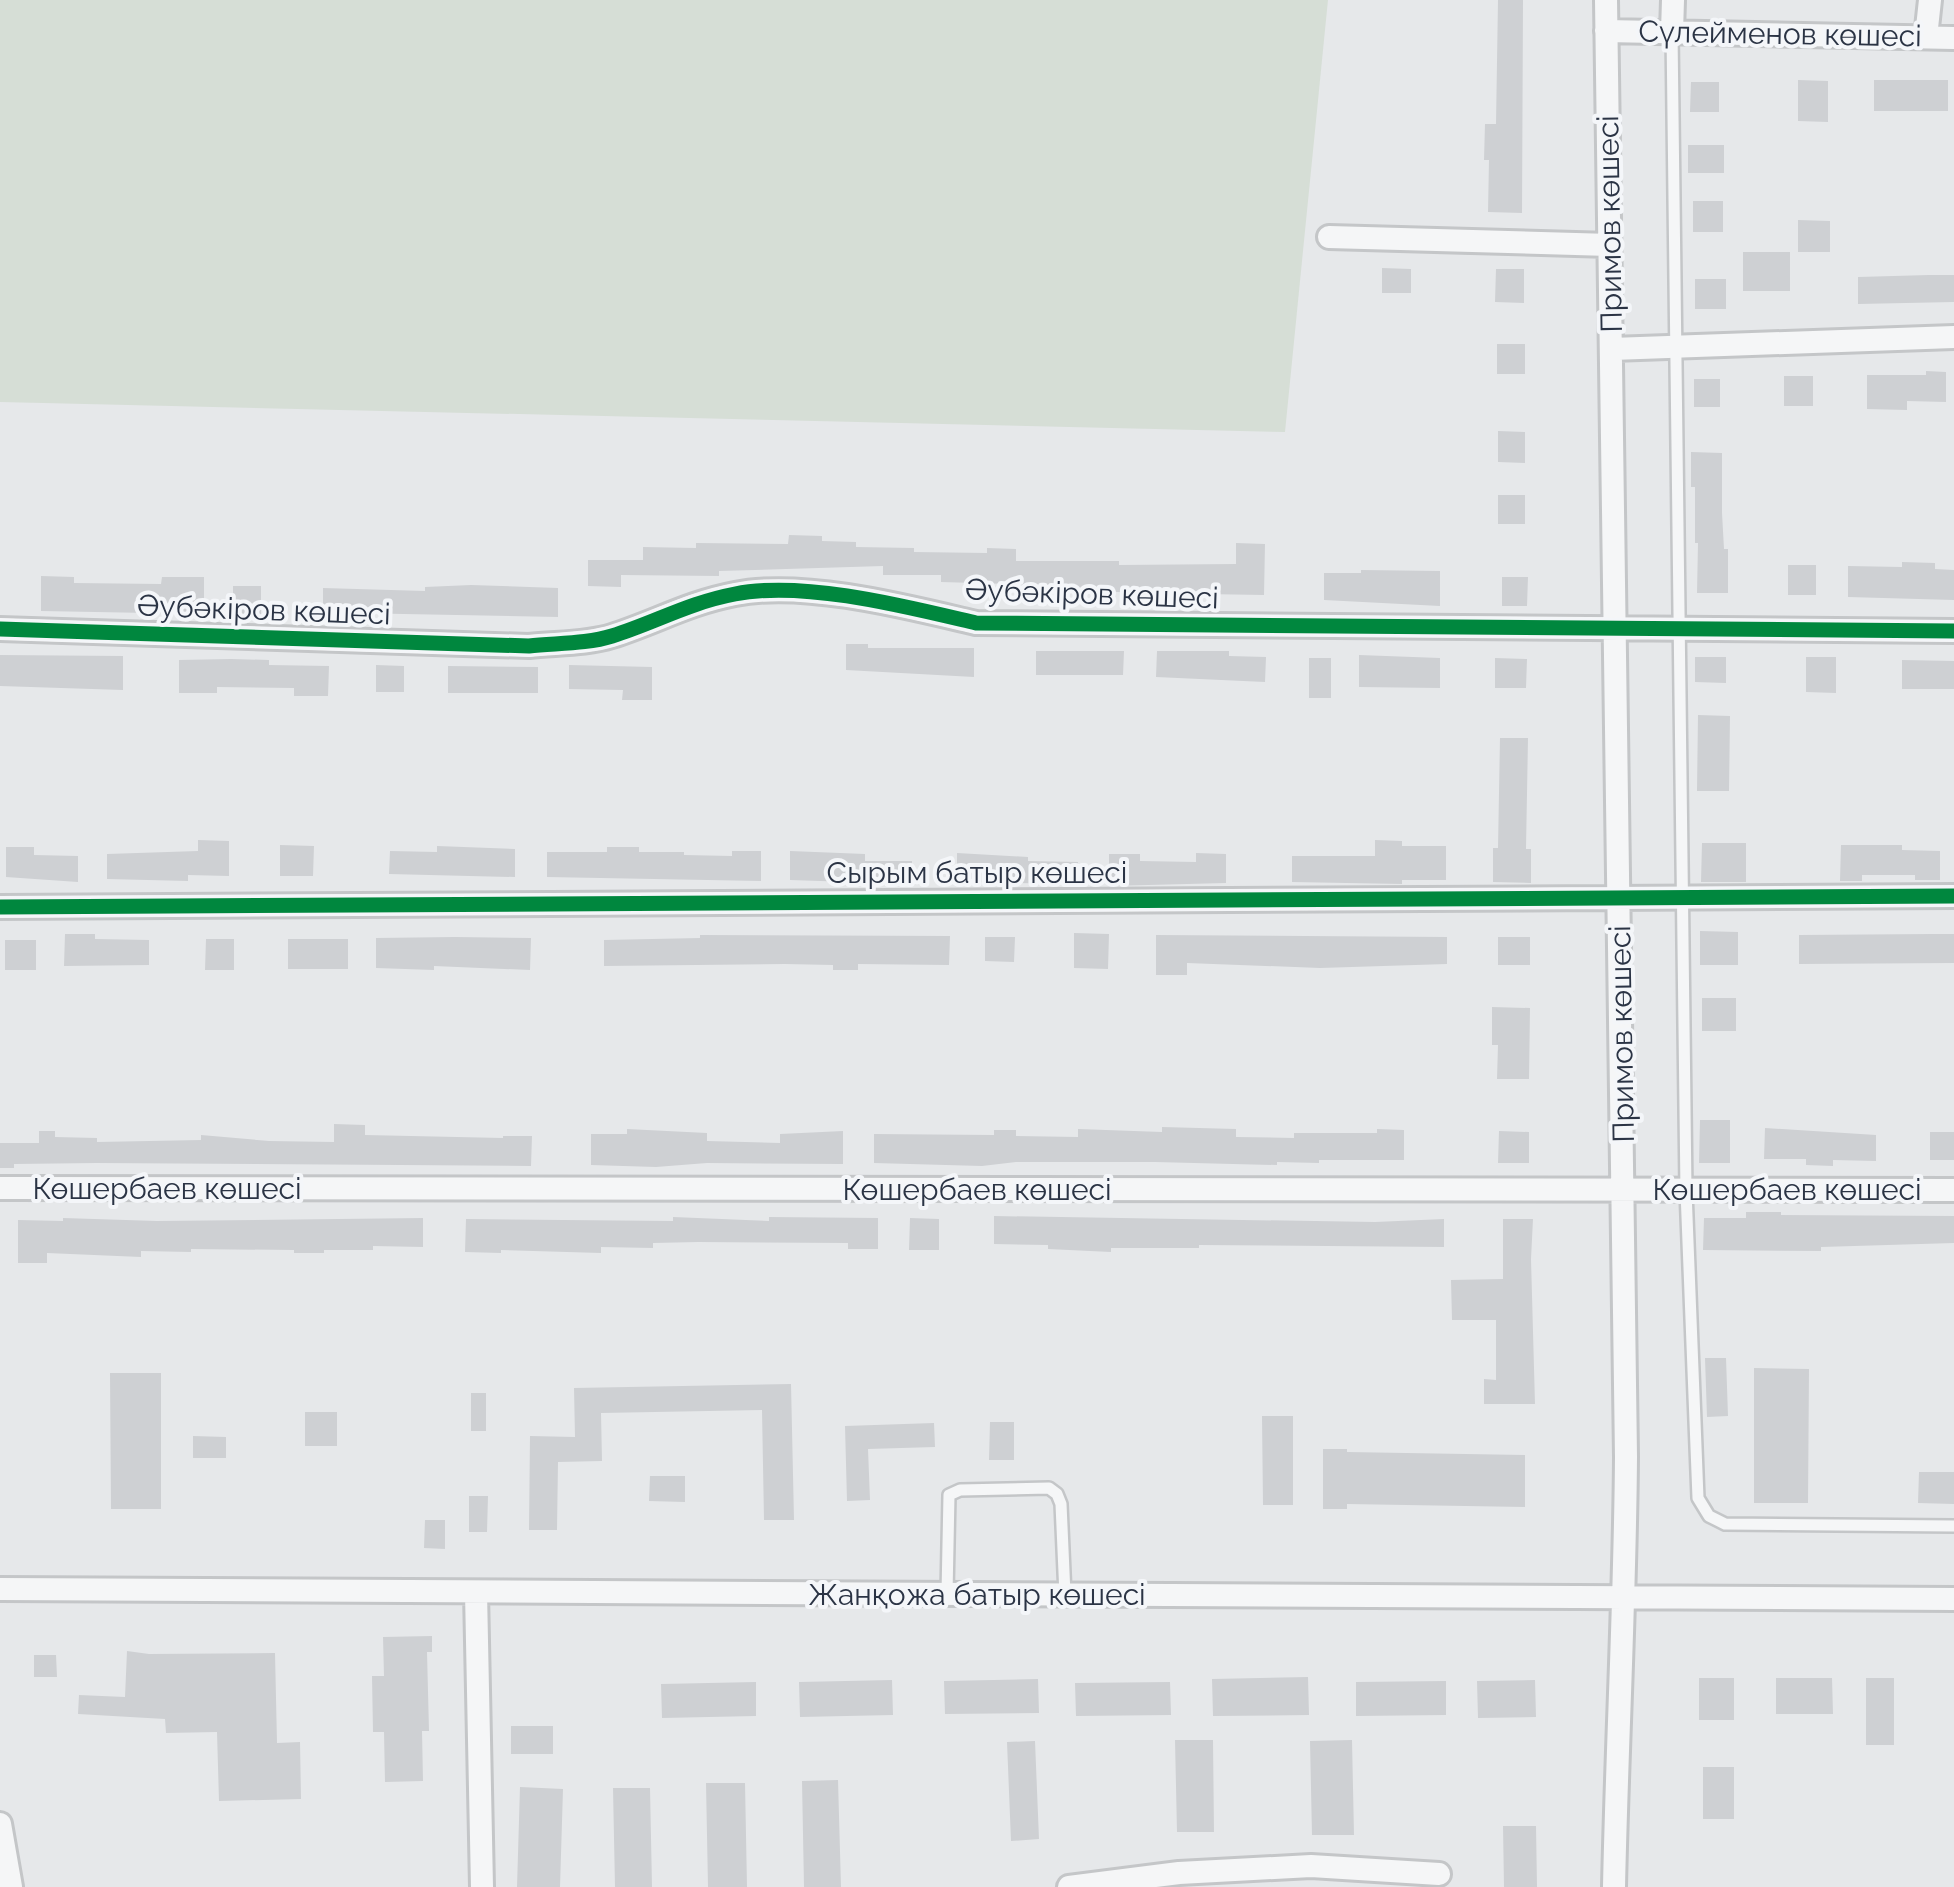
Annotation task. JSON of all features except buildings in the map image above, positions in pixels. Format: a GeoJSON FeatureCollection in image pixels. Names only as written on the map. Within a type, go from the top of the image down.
{"type":"FeatureCollection","features":[{"type":"Feature","properties":{"kind":"street","name":"Примов көшесі"},"geometry":{"type":"LineString","coordinates":[[1606,0],[1625,1192],[1625,1599],[1618,1696],[1614,1887]]}},
{"type":"Feature","properties":{"kind":"street"},"geometry":{"type":"LineString","coordinates":[[1672,0],[1672,32]]}},
{"type":"Feature","properties":{"kind":"street"},"geometry":{"type":"LineString","coordinates":[[1926,37],[1930,0]]}},
{"type":"Feature","properties":{"kind":"street","name":"Сүлейменов көшесі"},"geometry":{"type":"LineString","coordinates":[[1606,30],[1954,38]]}},
{"type":"Feature","properties":{"kind":"street"},"geometry":{"type":"LineString","coordinates":[[1330,238],[1610,245]]}},
{"type":"Feature","properties":{"kind":"street"},"geometry":{"type":"LineString","coordinates":[[1612,350],[1954,337]]}},
{"type":"Feature","properties":{"kind":"street","name":"Әубәкіров көшесі"},"geometry":{"type":"LineString","coordinates":[[0,629],[529,646],[609,637],[685,606],[740,593],[802,592],[884,601],[976,623],[1954,631]]}},
{"type":"Feature","properties":{"kind":"street","name":"Сырым батыр көшесі"},"geometry":{"type":"LineString","coordinates":[[0,907],[1954,896]]}},
{"type":"Feature","properties":{"kind":"street","name":"Көшербаев көшесі"},"geometry":{"type":"LineString","coordinates":[[0,1188],[1954,1190]]}},
{"type":"Feature","properties":{"kind":"street","name":"Жанқожа батыр көшесі"},"geometry":{"type":"LineString","coordinates":[[0,1590],[1954,1599]]}},
{"type":"Feature","properties":{"kind":"street"},"geometry":{"type":"LineString","coordinates":[[476,1592],[482,1887]]}},
{"type":"Feature","properties":{"kind":"street"},"geometry":{"type":"LineString","coordinates":[[0,1824],[11,1887]]}},
{"type":"Feature","properties":{"kind":"street"},"geometry":{"type":"LineString","coordinates":[[1069,1887],[1179,1873],[1310,1866],[1439,1874]]}},
{"type":"Feature","properties":{"kind":"lane"},"geometry":{"type":"LineString","coordinates":[[1672,32],[1686,1191],[1698,1498],[1709,1516],[1725,1524],[1954,1526]]}},
{"type":"Feature","properties":{"kind":"lane"},"geometry":{"type":"LineString","coordinates":[[946,1594],[949,1495],[960,1490],[1049,1488],[1061,1504],[1064,1595]]}},
{"type":"Feature","properties":{"kind":"shaded area"},"geometry":{"type":"Polygon","coordinates":[[[0,0],[1328,0],[1285,432],[0,402],[0,0]]]}},
{"type":"Feature","properties":{"kind":"cycle path"},"geometry":{"type":"LineString","coordinates":[[0,629],[529,646],[602,639],[702,602],[735,594],[792,590],[856,597],[976,623],[1954,631]]}},
{"type":"Feature","properties":{"kind":"cycle path"},"geometry":{"type":"LineString","coordinates":[[0,907],[1954,896]]}}]}
